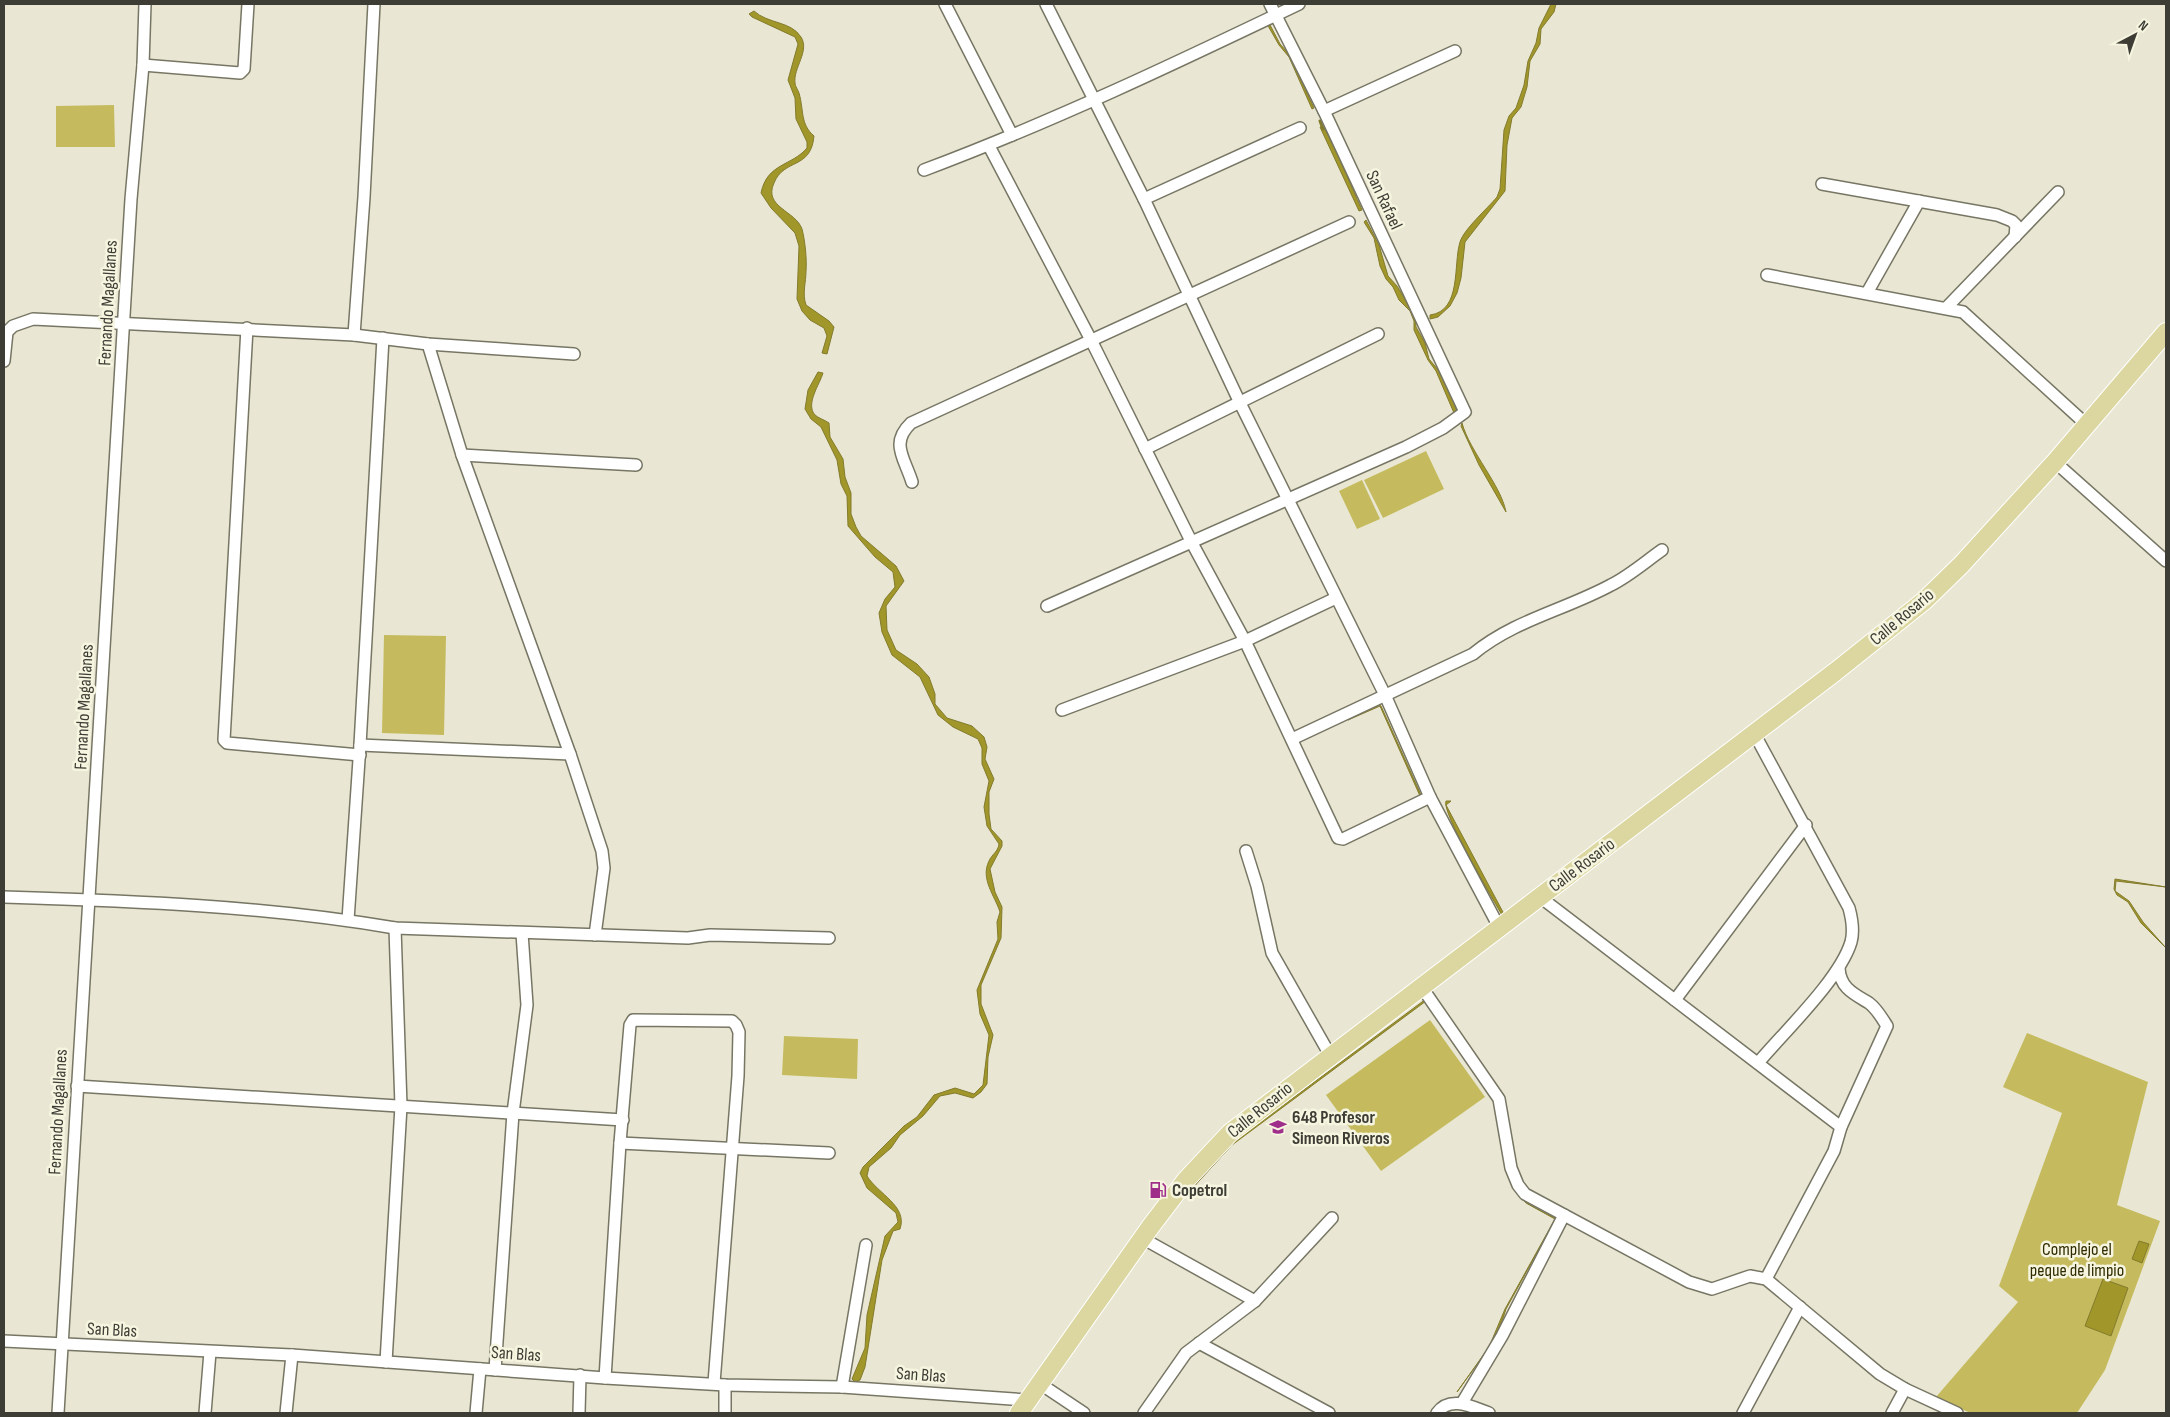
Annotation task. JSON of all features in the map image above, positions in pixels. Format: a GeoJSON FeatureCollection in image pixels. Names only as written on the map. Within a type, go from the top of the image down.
{"type":"FeatureCollection","features":[{"type":"Feature","properties":{"kind":"main road","name":"Calle Rosario"},"geometry":{"type":"LineString","coordinates":[[1023,1406],[1142,1238],[1186,1180],[1213,1150],[1257,1111],[1754,734],[1924,601],[1987,537],[2055,462],[2166,332]]}},
{"type":"Feature","properties":{"kind":"street","name":"Fernando Magallanes"},"geometry":{"type":"LineString","coordinates":[[58,1413],[131,199],[143,65],[146,4]]}},
{"type":"Feature","properties":{"kind":"street"},"geometry":{"type":"LineString","coordinates":[[143,65],[240,73],[244,69],[248,4]]}},
{"type":"Feature","properties":{"kind":"street"},"geometry":{"type":"LineString","coordinates":[[354,335],[364,198],[374,4]]}},
{"type":"Feature","properties":{"kind":"street"},"geometry":{"type":"LineString","coordinates":[[945,4],[1012,136]]}},
{"type":"Feature","properties":{"kind":"street"},"geometry":{"type":"LineString","coordinates":[[1046,4],[1095,99],[1240,403],[1289,498],[1430,797],[1499,928]]}},
{"type":"Feature","properties":{"kind":"street","name":"San Rafael"},"geometry":{"type":"LineString","coordinates":[[1270,4],[1324,111],[1465,412],[1443,428],[1406,447],[1289,498]]}},
{"type":"Feature","properties":{"kind":"street"},"geometry":{"type":"LineString","coordinates":[[924,170],[1012,136],[1299,4]]}},
{"type":"Feature","properties":{"kind":"street"},"geometry":{"type":"LineString","coordinates":[[1324,111],[1455,51]]}},
{"type":"Feature","properties":{"kind":"street"},"geometry":{"type":"LineString","coordinates":[[1144,199],[1300,128]]}},
{"type":"Feature","properties":{"kind":"street"},"geometry":{"type":"LineString","coordinates":[[989,146],[1091,340],[1192,543],[1245,641],[1340,840],[1430,797]]}},
{"type":"Feature","properties":{"kind":"street"},"geometry":{"type":"LineString","coordinates":[[1822,184],[2006,218],[2016,225],[2015,237]]}},
{"type":"Feature","properties":{"kind":"street"},"geometry":{"type":"LineString","coordinates":[[1947,307],[2058,192]]}},
{"type":"Feature","properties":{"kind":"street"},"geometry":{"type":"LineString","coordinates":[[1867,293],[1919,201]]}},
{"type":"Feature","properties":{"kind":"street"},"geometry":{"type":"LineString","coordinates":[[912,482],[898,441],[901,432],[911,423],[1349,222]]}},
{"type":"Feature","properties":{"kind":"street"},"geometry":{"type":"LineString","coordinates":[[1767,275],[1947,307],[1963,312],[2087,425]]}},
{"type":"Feature","properties":{"kind":"street"},"geometry":{"type":"LineString","coordinates":[[4,361],[7,332],[20,323],[33,319],[247,328],[354,335],[428,344],[574,354]]}},
{"type":"Feature","properties":{"kind":"street"},"geometry":{"type":"LineString","coordinates":[[247,328],[224,740],[227,743],[360,750],[570,754]]}},
{"type":"Feature","properties":{"kind":"street"},"geometry":{"type":"LineString","coordinates":[[1145,449],[1378,334]]}},
{"type":"Feature","properties":{"kind":"street"},"geometry":{"type":"LineString","coordinates":[[348,920],[360,750],[383,338]]}},
{"type":"Feature","properties":{"kind":"street"},"geometry":{"type":"LineString","coordinates":[[428,344],[462,455],[570,754],[602,851],[604,868],[595,935]]}},
{"type":"Feature","properties":{"kind":"street"},"geometry":{"type":"LineString","coordinates":[[462,455],[636,465]]}},
{"type":"Feature","properties":{"kind":"street"},"geometry":{"type":"LineString","coordinates":[[2055,462],[2166,561]]}},
{"type":"Feature","properties":{"kind":"street"},"geometry":{"type":"LineString","coordinates":[[1047,606],[1192,543],[1289,498]]}},
{"type":"Feature","properties":{"kind":"street"},"geometry":{"type":"LineString","coordinates":[[1292,739],[1473,654],[1487,643],[1516,626],[1611,585],[1662,550]]}},
{"type":"Feature","properties":{"kind":"street"},"geometry":{"type":"LineString","coordinates":[[1062,710],[1245,641],[1336,598]]}},
{"type":"Feature","properties":{"kind":"street"},"geometry":{"type":"LineString","coordinates":[[1754,734],[1806,826],[1849,908],[1852,940],[1839,968],[1758,1063]]}},
{"type":"Feature","properties":{"kind":"street"},"geometry":{"type":"LineString","coordinates":[[1675,1000],[1806,826]]}},
{"type":"Feature","properties":{"kind":"street"},"geometry":{"type":"LineString","coordinates":[[1246,851],[1257,886],[1272,953],[1330,1055]]}},
{"type":"Feature","properties":{"kind":"street"},"geometry":{"type":"LineString","coordinates":[[1540,897],[1841,1127]]}},
{"type":"Feature","properties":{"kind":"street"},"geometry":{"type":"LineString","coordinates":[[4,898],[90,900],[348,920],[395,928],[595,935],[828,938]]}},
{"type":"Feature","properties":{"kind":"street"},"geometry":{"type":"LineString","coordinates":[[386,1362],[401,1106],[395,928]]}},
{"type":"Feature","properties":{"kind":"street"},"geometry":{"type":"LineString","coordinates":[[495,1370],[513,1113],[527,1005],[522,933]]}},
{"type":"Feature","properties":{"kind":"street"},"geometry":{"type":"LineString","coordinates":[[1766,1279],[1834,1151],[1841,1127],[1887,1026],[1874,1008],[1845,987],[1840,977],[1839,968]]}},
{"type":"Feature","properties":{"kind":"street"},"geometry":{"type":"LineString","coordinates":[[1421,986],[1499,1099],[1505,1144],[1518,1185],[1535,1201],[1700,1286],[1712,1290],[1750,1276],[1766,1279],[1862,1360],[1905,1389],[1957,1413]]}},
{"type":"Feature","properties":{"kind":"street"},"geometry":{"type":"LineString","coordinates":[[605,1378],[620,1143],[630,1025],[633,1020],[732,1021],[736,1025],[738,1032],[738,1076],[732,1149],[720,1384],[725,1413]]}},
{"type":"Feature","properties":{"kind":"street"},"geometry":{"type":"LineString","coordinates":[[77,1086],[623,1120]]}},
{"type":"Feature","properties":{"kind":"street"},"geometry":{"type":"LineString","coordinates":[[620,1143],[829,1153]]}},
{"type":"Feature","properties":{"kind":"street"},"geometry":{"type":"LineString","coordinates":[[1462,1403],[1502,1336],[1564,1215]]}},
{"type":"Feature","properties":{"kind":"street"},"geometry":{"type":"LineString","coordinates":[[1144,1413],[1186,1353],[1255,1301],[1332,1218]]}},
{"type":"Feature","properties":{"kind":"street"},"geometry":{"type":"LineString","coordinates":[[1142,1238],[1255,1301]]}},
{"type":"Feature","properties":{"kind":"street"},"geometry":{"type":"LineString","coordinates":[[842,1387],[866,1245]]}},
{"type":"Feature","properties":{"kind":"street"},"geometry":{"type":"LineString","coordinates":[[1746,1412],[1800,1307]]}},
{"type":"Feature","properties":{"kind":"street","name":"San Blas"},"geometry":{"type":"LineString","coordinates":[[4,1341],[292,1355],[605,1378],[720,1384],[842,1387],[1023,1406]]}},
{"type":"Feature","properties":{"kind":"street"},"geometry":{"type":"LineString","coordinates":[[1199,1342],[1329,1413]]}},
{"type":"Feature","properties":{"kind":"street"},"geometry":{"type":"LineString","coordinates":[[204,1413],[210,1352]]}},
{"type":"Feature","properties":{"kind":"street"},"geometry":{"type":"LineString","coordinates":[[286,1413],[292,1355]]}},
{"type":"Feature","properties":{"kind":"street"},"geometry":{"type":"LineString","coordinates":[[476,1413],[480,1369]]}},
{"type":"Feature","properties":{"kind":"street"},"geometry":{"type":"LineString","coordinates":[[579,1413],[580,1375]]}},
{"type":"Feature","properties":{"kind":"street"},"geometry":{"type":"LineString","coordinates":[[1039,1383],[1084,1413]]}},
{"type":"Feature","properties":{"kind":"street"},"geometry":{"type":"LineString","coordinates":[[1892,1413],[1905,1389]]}},
{"type":"Feature","properties":{"kind":"street"},"geometry":{"type":"LineString","coordinates":[[1437,1413],[1445,1405],[1462,1403],[1489,1413]]}},
{"type":"Feature","properties":{"kind":"green space"},"geometry":{"type":"Polygon","coordinates":[[[114,105],[115,147],[56,147],[56,106],[114,105]]]}},
{"type":"Feature","properties":{"kind":"green space"},"geometry":{"type":"Polygon","coordinates":[[[1426,451],[1444,489],[1383,518],[1364,480],[1426,451]]]}},
{"type":"Feature","properties":{"kind":"green space"},"geometry":{"type":"Polygon","coordinates":[[[1362,480],[1380,519],[1357,529],[1339,491],[1362,480]]]}},
{"type":"Feature","properties":{"kind":"green space"},"geometry":{"type":"Polygon","coordinates":[[[384,635],[446,636],[444,735],[382,733],[384,635]]]}},
{"type":"Feature","properties":{"kind":"green space"},"geometry":{"type":"Polygon","coordinates":[[[1430,1020],[1485,1097],[1381,1171],[1326,1095],[1430,1020]]]}},
{"type":"Feature","properties":{"kind":"green space","name":"Complejo el peque de limpio"},"geometry":{"type":"Polygon","coordinates":[[[2027,1033],[2148,1082],[2117,1205],[2160,1221],[2105,1370],[2077,1413],[1968,1412],[1936,1397],[2018,1302],[1999,1286],[2062,1113],[2003,1087],[2027,1033]]]}},
{"type":"Feature","properties":{"kind":"green space"},"geometry":{"type":"Polygon","coordinates":[[[784,1036],[858,1039],[857,1079],[782,1075],[784,1036]]]}},
{"type":"Feature","properties":{"kind":"shaded area"},"geometry":{"type":"Polygon","coordinates":[[[1551,4],[1556,4],[1554,12],[1541,29],[1540,44],[1530,61],[1527,87],[1521,107],[1512,118],[1507,145],[1505,191],[1465,242],[1461,278],[1457,293],[1450,306],[1438,317],[1430,319],[1430,315],[1440,312],[1452,296],[1458,251],[1462,237],[1497,197],[1500,189],[1504,130],[1509,116],[1516,108],[1539,28],[1551,4]]]}},
{"type":"Feature","properties":{"kind":"shaded area"},"geometry":{"type":"Polygon","coordinates":[[[754,11],[791,28],[797,32],[803,42],[803,54],[796,71],[795,85],[799,93],[804,122],[814,136],[812,147],[803,159],[778,175],[772,191],[776,203],[799,223],[802,229],[806,256],[804,292],[806,305],[829,321],[834,327],[827,354],[822,353],[827,336],[824,328],[810,320],[802,311],[797,299],[799,246],[795,233],[771,208],[761,193],[764,183],[774,170],[801,154],[807,148],[807,142],[796,119],[795,98],[788,80],[798,44],[795,37],[752,17],[749,14],[754,11]]]}},
{"type":"Feature","properties":{"kind":"shaded area"},"geometry":{"type":"Polygon","coordinates":[[[1269,23],[1280,44],[1289,54],[1314,108],[1312,109],[1289,57],[1279,45],[1267,24],[1269,23]]]}},
{"type":"Feature","properties":{"kind":"shaded area"},"geometry":{"type":"Polygon","coordinates":[[[1323,126],[1362,210],[1359,211],[1320,127],[1323,126]]]}},
{"type":"Feature","properties":{"kind":"shaded area"},"geometry":{"type":"Polygon","coordinates":[[[1366,220],[1379,245],[1388,276],[1397,286],[1415,315],[1416,327],[1425,343],[1429,359],[1439,371],[1457,412],[1454,413],[1436,371],[1428,360],[1414,330],[1414,321],[1410,311],[1399,300],[1393,287],[1386,279],[1380,266],[1374,238],[1364,222],[1366,220]]]}},
{"type":"Feature","properties":{"kind":"shaded area"},"geometry":{"type":"Polygon","coordinates":[[[818,372],[823,373],[812,400],[812,410],[816,416],[829,423],[830,437],[843,459],[845,477],[851,493],[851,514],[856,527],[861,536],[896,566],[904,581],[886,606],[887,630],[896,650],[917,664],[929,677],[935,694],[935,704],[947,718],[972,726],[984,737],[987,747],[985,759],[994,779],[989,792],[991,829],[1002,841],[1002,846],[990,869],[995,892],[1002,907],[1001,938],[981,985],[981,1004],[993,1035],[988,1057],[987,1084],[973,1098],[955,1093],[940,1096],[923,1116],[900,1135],[891,1148],[869,1167],[867,1176],[896,1207],[901,1221],[900,1229],[893,1231],[882,1260],[865,1367],[860,1380],[855,1382],[852,1379],[865,1348],[867,1315],[885,1236],[898,1222],[896,1213],[867,1188],[860,1173],[863,1167],[904,1126],[917,1117],[934,1095],[955,1088],[974,1094],[983,1085],[989,1035],[980,1014],[977,990],[998,939],[997,922],[1000,912],[989,887],[986,874],[989,861],[999,844],[987,826],[984,807],[989,781],[982,764],[982,748],[978,739],[953,727],[938,715],[920,677],[892,655],[882,632],[879,613],[885,599],[895,587],[893,572],[875,557],[848,526],[847,496],[841,484],[837,460],[821,427],[811,419],[805,409],[808,390],[818,372]]]}},
{"type":"Feature","properties":{"kind":"shaded area"},"geometry":{"type":"Polygon","coordinates":[[[1462,423],[1466,434],[1498,491],[1506,512],[1479,465],[1461,426],[1462,423]]]}},
{"type":"Feature","properties":{"kind":"shaded area"},"geometry":{"type":"Polygon","coordinates":[[[1377,704],[1381,706],[1420,796],[1380,706],[1348,720],[1377,704]]]}},
{"type":"Feature","properties":{"kind":"shaded area"},"geometry":{"type":"Polygon","coordinates":[[[1446,806],[1504,914],[1502,915],[1459,838],[1446,806]]]}},
{"type":"Feature","properties":{"kind":"shaded area"},"geometry":{"type":"Polygon","coordinates":[[[2115,879],[2166,887],[2116,881],[2115,891],[2115,879]]]}},
{"type":"Feature","properties":{"kind":"shaded area"},"geometry":{"type":"Polygon","coordinates":[[[2115,891],[2129,901],[2143,922],[2166,948],[2141,923],[2128,902],[2117,895],[2115,891]]]}},
{"type":"Feature","properties":{"kind":"shaded area"},"geometry":{"type":"Polygon","coordinates":[[[1426,999],[1495,1099],[1501,1145],[1494,1100],[1426,1001],[1232,1145],[1189,1192],[1231,1144],[1426,999]]]}},
{"type":"Feature","properties":{"kind":"shaded area"},"geometry":{"type":"Polygon","coordinates":[[[1501,1145],[1512,1182],[1505,1164],[1501,1145]]]}},
{"type":"Feature","properties":{"kind":"shaded area"},"geometry":{"type":"Polygon","coordinates":[[[1512,1182],[1520,1196],[1527,1203],[1556,1218],[1506,1309],[1490,1345],[1505,1309],[1555,1219],[1526,1203],[1514,1190],[1512,1182]]]}},
{"type":"Feature","properties":{"kind":"shaded area"},"geometry":{"type":"Polygon","coordinates":[[[2139,1241],[2149,1244],[2142,1263],[2132,1259],[2139,1241]]]}},
{"type":"Feature","properties":{"kind":"shaded area"},"geometry":{"type":"Polygon","coordinates":[[[2103,1279],[2128,1288],[2111,1336],[2085,1326],[2103,1279]]]}},
{"type":"Feature","properties":{"kind":"waterway"},"geometry":{"type":"LineString","coordinates":[[1320,121],[1323,129]]}},
{"type":"Feature","properties":{"kind":"place","name":"648 Profesor Simeon Riveros"},"geometry":{"type":"Point","coordinates":[1278,1127]}},
{"type":"Feature","properties":{"kind":"place","name":"Copetrol"},"geometry":{"type":"Point","coordinates":[1158,1190]}}]}
